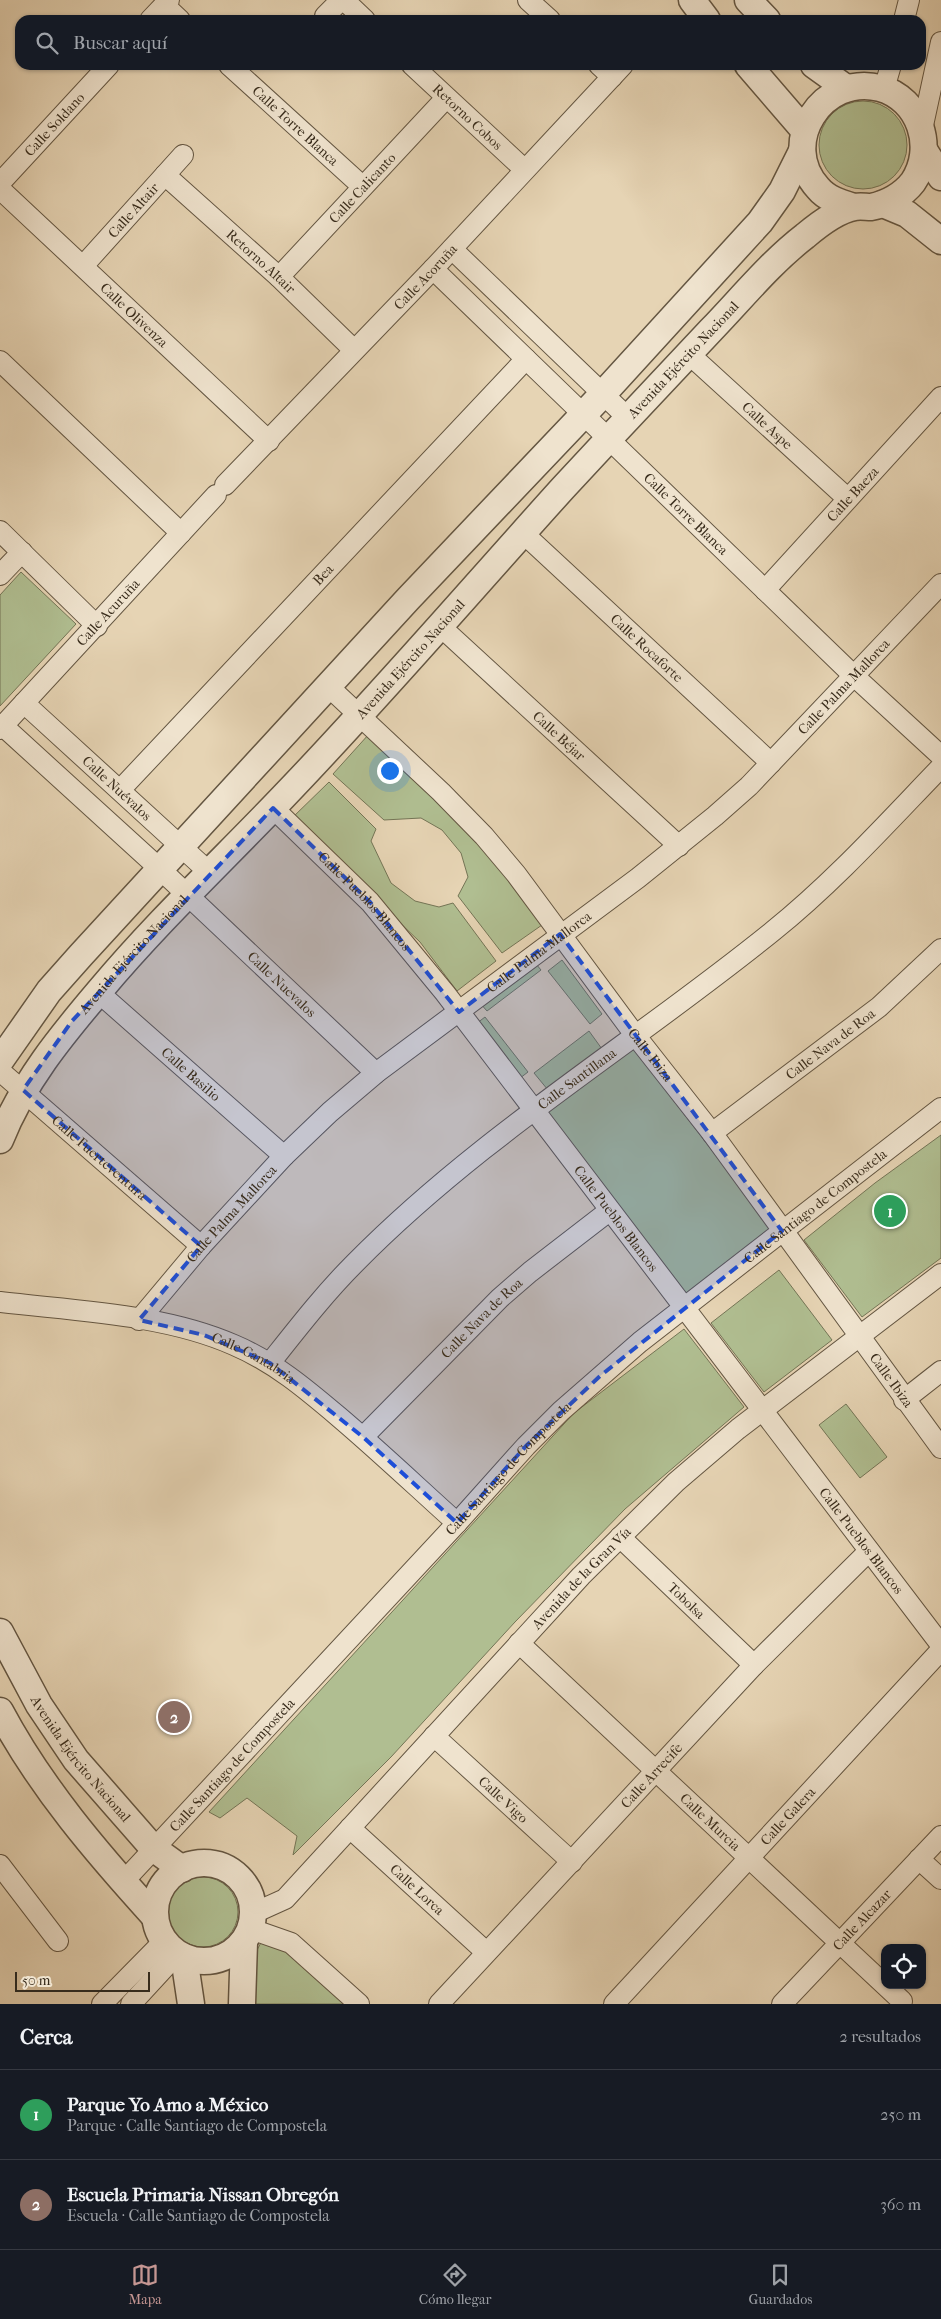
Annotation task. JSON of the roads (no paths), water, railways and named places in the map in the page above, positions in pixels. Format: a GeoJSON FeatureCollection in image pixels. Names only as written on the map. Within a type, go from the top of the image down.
{"type":"FeatureCollection","features":[{"type":"Feature","properties":{"kind":"street"},"geometry":{"type":"LineString","coordinates":[[326,15],[342,0],[359,15]]}},
{"type":"Feature","properties":{"kind":"street"},"geometry":{"type":"LineString","coordinates":[[528,0],[544,15]]}},
{"type":"Feature","properties":{"kind":"street"},"geometry":{"type":"LineString","coordinates":[[692,0],[703,15]]}},
{"type":"Feature","properties":{"kind":"street"},"geometry":{"type":"LineString","coordinates":[[748,0],[762,15]]}},
{"type":"Feature","properties":{"kind":"street"},"geometry":{"type":"LineString","coordinates":[[905,15],[909,0]]}},
{"type":"Feature","properties":{"kind":"street"},"geometry":{"type":"LineString","coordinates":[[155,15],[166,3],[176,15]]}},
{"type":"Feature","properties":{"kind":"street"},"geometry":{"type":"LineString","coordinates":[[752,70],[803,141],[807,171],[818,188],[834,201],[854,207],[869,207],[883,204],[899,196],[912,183],[920,167],[923,140],[941,42]]}},
{"type":"Feature","properties":{"kind":"street","name":"Calle Soldano"},"geometry":{"type":"LineString","coordinates":[[0,183],[104,70]]}},
{"type":"Feature","properties":{"kind":"street","name":"Calle Torre Blanca"},"geometry":{"type":"LineString","coordinates":[[234,70],[362,186]]}},
{"type":"Feature","properties":{"kind":"street","name":"Retorno Cobos"},"geometry":{"type":"LineString","coordinates":[[417,70],[524,169]]}},
{"type":"Feature","properties":{"kind":"street","name":"Calle Acoruña"},"geometry":{"type":"LineString","coordinates":[[220,490],[452,249],[610,70]]}},
{"type":"Feature","properties":{"kind":"street"},"geometry":{"type":"LineString","coordinates":[[821,70],[846,88]]}},
{"type":"Feature","properties":{"kind":"street"},"geometry":{"type":"LineString","coordinates":[[0,1061],[50,991],[181,845],[329,687],[408,599],[602,395],[760,222],[782,191],[813,112],[822,102],[846,88],[865,85],[888,77],[901,98],[914,113],[923,140],[941,178]]}},
{"type":"Feature","properties":{"kind":"street","name":"Calle Calicanto"},"geometry":{"type":"LineString","coordinates":[[279,277],[446,98]]}},
{"type":"Feature","properties":{"kind":"street","name":"Calle Altair"},"geometry":{"type":"LineString","coordinates":[[83,266],[183,155]]}},
{"type":"Feature","properties":{"kind":"street","name":"Retorno Altair"},"geometry":{"type":"LineString","coordinates":[[165,175],[279,277],[354,350]]}},
{"type":"Feature","properties":{"kind":"street","name":"Calle Olivenza"},"geometry":{"type":"LineString","coordinates":[[0,189],[269,441]]}},
{"type":"Feature","properties":{"kind":"street"},"geometry":{"type":"LineString","coordinates":[[883,204],[907,214],[941,242]]}},
{"type":"Feature","properties":{"kind":"street","name":"Avenida Ejército Nacional"},"geometry":{"type":"LineString","coordinates":[[0,1140],[23,1090],[48,1053],[98,992],[187,895],[273,808],[360,715],[609,438],[771,267],[801,239],[822,223],[854,207]]}},
{"type":"Feature","properties":{"kind":"street"},"geometry":{"type":"LineString","coordinates":[[452,249],[628,418]]}},
{"type":"Feature","properties":{"kind":"street","name":"Calle Torre Blanca"},"geometry":{"type":"LineString","coordinates":[[433,269],[854,676],[941,756]]}},
{"type":"Feature","properties":{"kind":"street","name":"Calle Aspe"},"geometry":{"type":"LineString","coordinates":[[689,354],[847,498]]}},
{"type":"Feature","properties":{"kind":"street","name":"Bea"},"geometry":{"type":"LineString","coordinates":[[120,790],[526,359]]}},
{"type":"Feature","properties":{"kind":"street"},"geometry":{"type":"LineString","coordinates":[[1,363],[181,533]]}},
{"type":"Feature","properties":{"kind":"street","name":"Calle Baeza"},"geometry":{"type":"LineString","coordinates":[[765,590],[941,397]]}},
{"type":"Feature","properties":{"kind":"street","name":"Calle Acuruña"},"geometry":{"type":"LineString","coordinates":[[2,728],[220,490]]}},
{"type":"Feature","properties":{"kind":"street"},"geometry":{"type":"LineString","coordinates":[[0,532],[97,626]]}},
{"type":"Feature","properties":{"kind":"street","name":"Calle Rocaforte"},"geometry":{"type":"LineString","coordinates":[[523,533],[771,763]]}},
{"type":"Feature","properties":{"kind":"street"},"geometry":{"type":"LineString","coordinates":[[0,575],[22,552]]}},
{"type":"Feature","properties":{"kind":"street","name":"Calle Palma Mallorca"},"geometry":{"type":"LineString","coordinates":[[139,1320],[201,1246],[284,1156],[376,1073],[460,1012],[560,934],[679,846],[715,816],[771,763],[941,584]]}},
{"type":"Feature","properties":{"kind":"street","name":"Calle Béjar"},"geometry":{"type":"LineString","coordinates":[[440,626],[679,846]]}},
{"type":"Feature","properties":{"kind":"street","name":"Calle Ibiza"},"geometry":{"type":"LineString","coordinates":[[329,687],[484,836],[516,874],[634,1035],[712,1133],[858,1337],[941,1448]]}},
{"type":"Feature","properties":{"kind":"street","name":"Calle Nuévalos"},"geometry":{"type":"LineString","coordinates":[[24,703],[210,873]]}},
{"type":"Feature","properties":{"kind":"street"},"geometry":{"type":"LineString","coordinates":[[2,728],[187,895]]}},
{"type":"Feature","properties":{"kind":"street","name":"Calle Santillana"},"geometry":{"type":"LineString","coordinates":[[270,1363],[312,1311],[375,1244],[417,1206],[533,1110],[609,1057],[634,1035],[773,931],[838,874],[941,767]]}},
{"type":"Feature","properties":{"kind":"street","name":"Calle Pueblos Blancos"},"geometry":{"type":"LineString","coordinates":[[273,808],[370,902],[460,1012],[609,1211],[763,1409],[941,1645]]}},
{"type":"Feature","properties":{"kind":"street","name":"Calle Nuevalos"},"geometry":{"type":"LineString","coordinates":[[187,895],[376,1073]]}},
{"type":"Feature","properties":{"kind":"street","name":"Calle Nava de Roa"},"geometry":{"type":"LineString","coordinates":[[712,1133],[800,1069],[879,1007],[941,949]]}},
{"type":"Feature","properties":{"kind":"street","name":"Calle Basilio"},"geometry":{"type":"LineString","coordinates":[[98,992],[284,1156]]}},
{"type":"Feature","properties":{"kind":"street","name":"Calle Fuerteventura"},"geometry":{"type":"LineString","coordinates":[[0,1071],[201,1246]]}},
{"type":"Feature","properties":{"kind":"street","name":"Calle Santiago de Compostela"},"geometry":{"type":"LineString","coordinates":[[123,1882],[457,1523],[526,1446],[561,1411],[600,1376],[685,1308],[941,1108]]}},
{"type":"Feature","properties":{"kind":"street","name":"Calle Nava de Roa"},"geometry":{"type":"LineString","coordinates":[[363,1437],[500,1298],[530,1272],[609,1211]]}},
{"type":"Feature","properties":{"kind":"street","name":"Avenida de la Gran Vía"},"geometry":{"type":"LineString","coordinates":[[249,1928],[286,1899],[519,1643],[620,1536],[676,1482],[763,1409],[941,1274]]}},
{"type":"Feature","properties":{"kind":"street","name":"Calle Cantabria"},"geometry":{"type":"LineString","coordinates":[[0,1302],[170,1325],[232,1344],[270,1363],[300,1384],[363,1437],[457,1523]]}},
{"type":"Feature","properties":{"kind":"street"},"geometry":{"type":"LineString","coordinates":[[904,1400],[941,1371]]}},
{"type":"Feature","properties":{"kind":"street","name":"Tobolsa"},"geometry":{"type":"LineString","coordinates":[[620,1536],[754,1665]]}},
{"type":"Feature","properties":{"kind":"street","name":"Calle Arrecife"},"geometry":{"type":"LineString","coordinates":[[439,2004],[754,1665],[869,1551]]}},
{"type":"Feature","properties":{"kind":"street","name":"Avenida Ejército Nacional"},"geometry":{"type":"LineString","coordinates":[[0,1632],[39,1705],[76,1760],[153,1848],[182,1868]]}},
{"type":"Feature","properties":{"kind":"street","name":"Calle Murcia"},"geometry":{"type":"LineString","coordinates":[[519,1643],[749,1857],[838,1944],[902,2001]]}},
{"type":"Feature","properties":{"kind":"street","name":"Calle Galera"},"geometry":{"type":"LineString","coordinates":[[614,2004],[941,1650]]}},
{"type":"Feature","properties":{"kind":"street"},"geometry":{"type":"LineString","coordinates":[[0,1711],[41,1779],[70,1820],[123,1882],[170,1942],[200,1962],[216,1960],[232,1954],[249,1928]]}},
{"type":"Feature","properties":{"kind":"street","name":"Calle Vigo"},"geometry":{"type":"LineString","coordinates":[[434,1736],[572,1862]]}},
{"type":"Feature","properties":{"kind":"street","name":"Calle Lorca"},"geometry":{"type":"LineString","coordinates":[[350,1828],[486,1952]]}},
{"type":"Feature","properties":{"kind":"street","name":"Calle Alcazar"},"geometry":{"type":"LineString","coordinates":[[782,2004],[941,1836]]}},
{"type":"Feature","properties":{"kind":"street"},"geometry":{"type":"LineString","coordinates":[[919,1859],[941,1879]]}},
{"type":"Feature","properties":{"kind":"street"},"geometry":{"type":"LineString","coordinates":[[191,2004],[157,1898],[166,1881],[182,1868],[198,1863],[215,1864],[230,1870],[243,1881],[251,1896],[242,2004]]}},
{"type":"Feature","properties":{"kind":"street"},"geometry":{"type":"LineString","coordinates":[[0,1865],[58,1941]]}},
{"type":"Feature","properties":{"kind":"street"},"geometry":{"type":"LineString","coordinates":[[249,1928],[291,1943],[359,2004]]}},
{"type":"Feature","properties":{"kind":"street"},"geometry":{"type":"LineString","coordinates":[[102,2004],[170,1942]]}},
{"type":"Feature","properties":{"kind":"street"},"geometry":{"type":"LineString","coordinates":[[130,2004],[170,1942]]}},
{"type":"Feature","properties":{"kind":"place","name":"Parque Yo Amo a México"},"geometry":{"type":"Point","coordinates":[890,1211]}},
{"type":"Feature","properties":{"kind":"place","name":"Escuela Primaria Nissan Obregón"},"geometry":{"type":"Point","coordinates":[174,1717]}}]}
